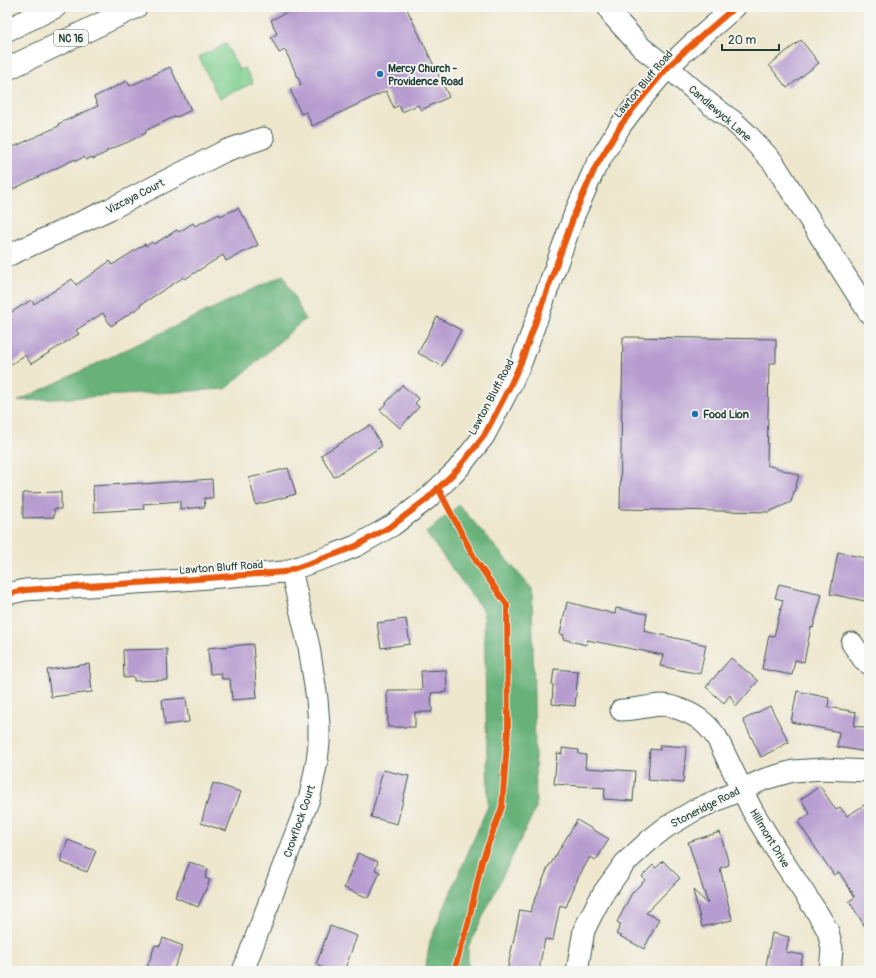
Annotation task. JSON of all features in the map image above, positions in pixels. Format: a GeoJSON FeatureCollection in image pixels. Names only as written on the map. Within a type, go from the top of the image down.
{"type":"FeatureCollection","features":[{"type":"Feature","properties":{"kind":"main road"},"geometry":{"type":"LineString","coordinates":[[7,30],[55,7]]}},
{"type":"Feature","properties":{"kind":"main road","name":"NC 16"},"geometry":{"type":"LineString","coordinates":[[7,69],[136,7]]}},
{"type":"Feature","properties":{"kind":"street","name":"Candlewyck Lane"},"geometry":{"type":"LineString","coordinates":[[608,7],[613,16],[642,48],[677,75],[711,105],[733,121],[773,162],[869,313]]}},
{"type":"Feature","properties":{"kind":"street","name":"Lawton Bluff Road"},"geometry":{"type":"LineString","coordinates":[[7,594],[25,590],[284,572],[356,546],[393,525],[427,499],[457,470],[484,436],[510,386],[522,360],[575,212],[595,168],[621,125],[668,68],[688,48],[735,7]]}},
{"type":"Feature","properties":{"kind":"street","name":"Vizcaya Court"},"geometry":{"type":"LineString","coordinates":[[7,256],[110,209],[225,151],[263,138]]}},
{"type":"Feature","properties":{"kind":"street","name":"Crowflock Court"},"geometry":{"type":"LineString","coordinates":[[243,971],[310,796],[317,761],[319,725],[310,647],[291,570]]}},
{"type":"Feature","properties":{"kind":"street"},"geometry":{"type":"LineString","coordinates":[[852,643],[863,659],[869,664]]}},
{"type":"Feature","properties":{"kind":"street","name":"Hillmont Drive"},"geometry":{"type":"LineString","coordinates":[[621,710],[662,705],[670,706],[689,712],[712,730],[752,810],[828,931],[832,950],[830,971]]}},
{"type":"Feature","properties":{"kind":"street","name":"Stoneridge Road"},"geometry":{"type":"LineString","coordinates":[[577,971],[584,930],[604,892],[625,863],[664,828],[695,810],[764,779],[793,771],[869,771]]}},
{"type":"Feature","properties":{"kind":"green space"},"geometry":{"type":"Polygon","coordinates":[[[226,44],[239,70],[245,68],[253,83],[219,99],[199,57],[226,44]]]}},
{"type":"Feature","properties":{"kind":"green space"},"geometry":{"type":"Polygon","coordinates":[[[283,275],[305,319],[226,389],[18,401],[283,275]]]}},
{"type":"Feature","properties":{"kind":"green space"},"geometry":{"type":"Polygon","coordinates":[[[459,505],[532,589],[536,808],[468,947],[468,971],[425,971],[430,941],[488,806],[484,612],[426,533],[459,505]]]}},
{"type":"Feature","properties":{"kind":"building","name":"Mercy Church - Providence Road"},"geometry":{"type":"Polygon","coordinates":[[[298,7],[406,7],[449,97],[421,110],[418,105],[402,112],[399,105],[394,108],[386,91],[312,126],[306,112],[301,114],[290,89],[301,84],[285,50],[279,53],[271,37],[277,34],[271,20],[298,7]]]}},
{"type":"Feature","properties":{"kind":"building"},"geometry":{"type":"Polygon","coordinates":[[[801,40],[819,63],[787,88],[769,65],[801,40]]]}},
{"type":"Feature","properties":{"kind":"building"},"geometry":{"type":"Polygon","coordinates":[[[170,67],[191,110],[145,131],[146,133],[106,151],[107,152],[93,159],[92,157],[86,160],[84,157],[76,161],[75,159],[7,192],[7,150],[59,126],[58,124],[98,106],[94,97],[127,81],[130,86],[170,67]]]}},
{"type":"Feature","properties":{"kind":"building"},"geometry":{"type":"Polygon","coordinates":[[[238,208],[243,217],[244,216],[258,245],[226,261],[223,255],[185,279],[184,277],[140,305],[141,306],[111,326],[103,313],[76,330],[79,334],[31,364],[25,355],[7,367],[7,315],[31,300],[34,304],[72,279],[76,285],[110,261],[112,265],[145,244],[146,246],[152,242],[154,244],[177,230],[179,232],[193,223],[195,226],[219,214],[220,216],[238,208]]]}},
{"type":"Feature","properties":{"kind":"building"},"geometry":{"type":"Polygon","coordinates":[[[437,317],[461,330],[442,366],[418,353],[437,317]]]}},
{"type":"Feature","properties":{"kind":"building","name":"Food Lion"},"geometry":{"type":"Polygon","coordinates":[[[623,337],[776,339],[776,363],[769,363],[767,465],[799,475],[791,502],[769,512],[620,509],[623,337]]]}},
{"type":"Feature","properties":{"kind":"building"},"geometry":{"type":"Polygon","coordinates":[[[402,385],[419,399],[415,403],[419,407],[400,428],[380,410],[402,385]]]}},
{"type":"Feature","properties":{"kind":"building"},"geometry":{"type":"Polygon","coordinates":[[[370,425],[382,446],[334,477],[321,455],[370,425]]]}},
{"type":"Feature","properties":{"kind":"building"},"geometry":{"type":"Polygon","coordinates":[[[288,468],[296,494],[256,505],[249,478],[288,468]]]}},
{"type":"Feature","properties":{"kind":"building"},"geometry":{"type":"Polygon","coordinates":[[[212,479],[213,498],[204,498],[205,507],[180,509],[180,501],[143,504],[144,509],[94,512],[93,486],[212,479]]]}},
{"type":"Feature","properties":{"kind":"building"},"geometry":{"type":"Polygon","coordinates":[[[61,492],[61,509],[54,509],[54,517],[23,518],[23,493],[61,492]]]}},
{"type":"Feature","properties":{"kind":"building"},"geometry":{"type":"Polygon","coordinates":[[[838,552],[869,559],[869,582],[865,601],[830,594],[838,552]]]}},
{"type":"Feature","properties":{"kind":"building"},"geometry":{"type":"Polygon","coordinates":[[[779,584],[822,594],[813,628],[811,627],[804,662],[795,660],[792,675],[762,669],[769,635],[774,636],[783,600],[775,598],[779,584]]]}},
{"type":"Feature","properties":{"kind":"building"},"geometry":{"type":"Polygon","coordinates":[[[567,602],[615,614],[616,608],[647,614],[644,631],[706,645],[700,674],[660,666],[663,655],[587,640],[586,645],[563,639],[564,635],[560,634],[567,602]]]}},
{"type":"Feature","properties":{"kind":"building"},"geometry":{"type":"Polygon","coordinates":[[[406,619],[410,644],[381,648],[377,623],[406,619]]]}},
{"type":"Feature","properties":{"kind":"building"},"geometry":{"type":"Polygon","coordinates":[[[253,644],[257,698],[232,700],[230,679],[222,679],[221,673],[210,674],[208,648],[253,644]]]}},
{"type":"Feature","properties":{"kind":"building"},"geometry":{"type":"Polygon","coordinates":[[[167,649],[168,680],[134,681],[134,677],[124,678],[123,650],[167,649]]]}},
{"type":"Feature","properties":{"kind":"building"},"geometry":{"type":"Polygon","coordinates":[[[731,658],[758,681],[736,707],[730,695],[724,703],[706,687],[731,658]]]}},
{"type":"Feature","properties":{"kind":"building"},"geometry":{"type":"Polygon","coordinates":[[[89,664],[92,692],[51,697],[47,670],[89,664]]]}},
{"type":"Feature","properties":{"kind":"building"},"geometry":{"type":"Polygon","coordinates":[[[554,669],[578,671],[575,706],[552,704],[554,669]]]}},
{"type":"Feature","properties":{"kind":"building"},"geometry":{"type":"Polygon","coordinates":[[[446,670],[447,692],[431,693],[432,712],[415,712],[415,727],[388,727],[387,690],[422,690],[421,671],[446,670]]]}},
{"type":"Feature","properties":{"kind":"building"},"geometry":{"type":"Polygon","coordinates":[[[797,691],[829,698],[828,707],[856,712],[854,726],[869,728],[867,752],[837,747],[839,732],[791,722],[797,691]]]}},
{"type":"Feature","properties":{"kind":"building"},"geometry":{"type":"Polygon","coordinates":[[[186,698],[189,722],[165,725],[162,700],[186,698]]]}},
{"type":"Feature","properties":{"kind":"building"},"geometry":{"type":"Polygon","coordinates":[[[770,706],[789,742],[761,757],[743,720],[770,706]]]}},
{"type":"Feature","properties":{"kind":"building"},"geometry":{"type":"Polygon","coordinates":[[[660,745],[686,747],[683,783],[648,780],[650,749],[660,750],[660,745]]]}},
{"type":"Feature","properties":{"kind":"building"},"geometry":{"type":"Polygon","coordinates":[[[562,748],[579,750],[579,754],[586,755],[585,768],[635,771],[633,801],[604,799],[605,788],[554,784],[557,753],[562,754],[562,748]]]}},
{"type":"Feature","properties":{"kind":"building"},"geometry":{"type":"Polygon","coordinates":[[[383,770],[409,776],[397,824],[371,817],[383,770]]]}},
{"type":"Feature","properties":{"kind":"building"},"geometry":{"type":"Polygon","coordinates":[[[213,783],[241,792],[226,831],[201,823],[213,783]]]}},
{"type":"Feature","properties":{"kind":"building"},"geometry":{"type":"Polygon","coordinates":[[[820,786],[836,810],[840,807],[847,816],[869,802],[869,933],[849,901],[855,897],[839,872],[834,875],[798,822],[810,814],[801,799],[820,786]]]}},
{"type":"Feature","properties":{"kind":"building"},"geometry":{"type":"Polygon","coordinates":[[[577,820],[609,839],[596,860],[590,857],[578,878],[566,907],[560,905],[553,940],[545,939],[540,963],[540,971],[507,971],[520,910],[530,912],[549,865],[577,820]]]}},
{"type":"Feature","properties":{"kind":"building"},"geometry":{"type":"Polygon","coordinates":[[[720,832],[729,865],[720,868],[732,920],[702,927],[693,890],[708,904],[688,842],[720,832]]]}},
{"type":"Feature","properties":{"kind":"building"},"geometry":{"type":"Polygon","coordinates":[[[68,840],[96,851],[87,872],[60,862],[68,840]]]}},
{"type":"Feature","properties":{"kind":"building"},"geometry":{"type":"Polygon","coordinates":[[[358,853],[378,862],[375,870],[380,872],[369,898],[344,888],[358,853]]]}},
{"type":"Feature","properties":{"kind":"building"},"geometry":{"type":"Polygon","coordinates":[[[663,861],[680,878],[646,913],[659,919],[644,949],[616,934],[621,924],[617,922],[632,893],[645,880],[642,876],[653,865],[656,868],[663,861]]]}},
{"type":"Feature","properties":{"kind":"building"},"geometry":{"type":"Polygon","coordinates":[[[190,862],[208,869],[205,878],[210,880],[198,907],[175,897],[190,862]]]}},
{"type":"Feature","properties":{"kind":"building"},"geometry":{"type":"Polygon","coordinates":[[[330,926],[357,936],[344,971],[332,971],[316,965],[330,926]]]}},
{"type":"Feature","properties":{"kind":"building"},"geometry":{"type":"Polygon","coordinates":[[[772,933],[789,937],[786,952],[803,955],[799,971],[765,971],[772,933]]]}},
{"type":"Feature","properties":{"kind":"building"},"geometry":{"type":"Polygon","coordinates":[[[163,938],[183,946],[173,971],[146,971],[155,945],[160,946],[163,938]]]}},
{"type":"Feature","properties":{"kind":"cycle path"},"geometry":{"type":"LineString","coordinates":[[7,594],[25,590],[284,572],[356,546],[393,525],[427,499],[457,470],[484,436],[510,386],[522,360],[575,213],[595,168],[621,125],[667,68],[735,7]]}},
{"type":"Feature","properties":{"kind":"cycle path"},"geometry":{"type":"LineString","coordinates":[[438,488],[476,561],[507,605],[508,730],[502,807],[482,861],[468,924],[454,971]]}},
{"type":"Feature","properties":{"kind":"place","name":"Mercy Church - Providence Road"},"geometry":{"type":"Point","coordinates":[380,74]}},
{"type":"Feature","properties":{"kind":"place","name":"Food Lion"},"geometry":{"type":"Point","coordinates":[695,414]}}]}
